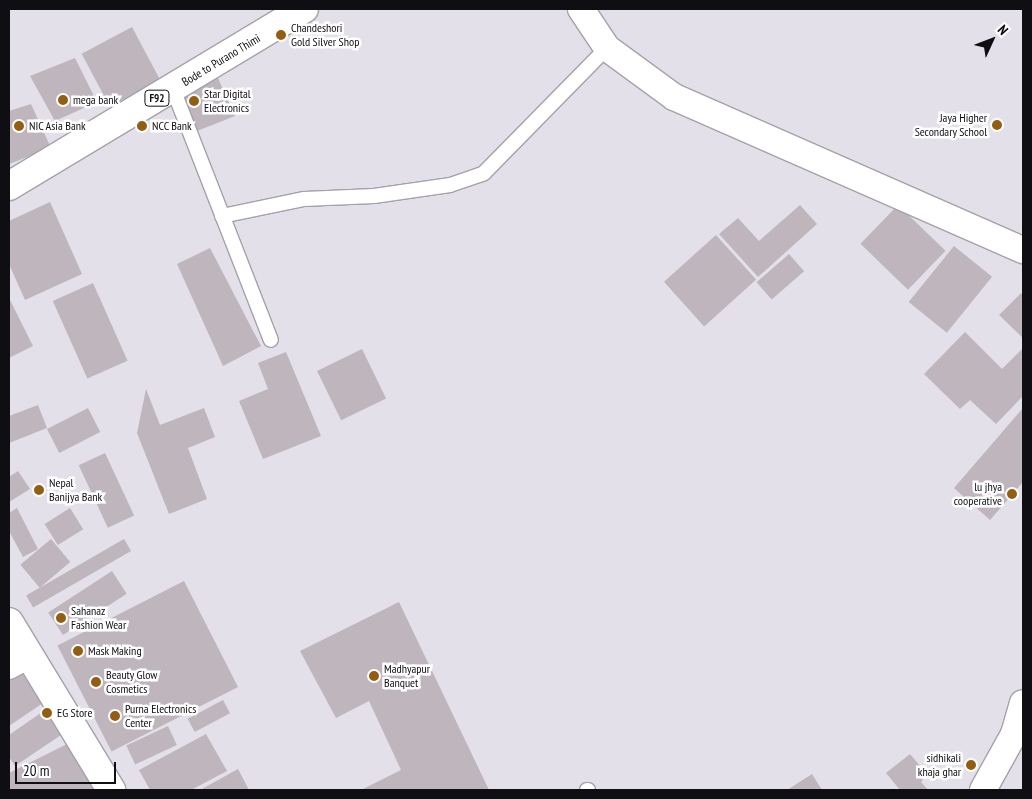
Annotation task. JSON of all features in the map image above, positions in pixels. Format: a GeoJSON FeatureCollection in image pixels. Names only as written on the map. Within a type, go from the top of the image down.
{"type":"FeatureCollection","features":[{"type":"Feature","properties":{"kind":"main road","name":"Bode to Purano Thimi"},"geometry":{"type":"LineString","coordinates":[[9,186],[304,9]]}},
{"type":"Feature","properties":{"kind":"main road"},"geometry":{"type":"LineString","coordinates":[[9,622],[19,661],[111,790]]}},
{"type":"Feature","properties":{"kind":"street"},"geometry":{"type":"LineString","coordinates":[[581,9],[607,48],[674,97],[1023,250]]}},
{"type":"Feature","properties":{"kind":"street"},"geometry":{"type":"LineString","coordinates":[[982,790],[1014,734],[1023,703]]}},
{"type":"Feature","properties":{"kind":"lane"},"geometry":{"type":"LineString","coordinates":[[222,216],[304,199],[374,196],[450,185],[484,172],[607,48]]}},
{"type":"Feature","properties":{"kind":"lane"},"geometry":{"type":"LineString","coordinates":[[173,89],[271,340]]}},
{"type":"Feature","properties":{"kind":"building"},"geometry":{"type":"Polygon","coordinates":[[[132,27],[160,80],[110,107],[82,54],[132,27]]]}},
{"type":"Feature","properties":{"kind":"building"},"geometry":{"type":"Polygon","coordinates":[[[75,58],[97,102],[55,121],[30,76],[75,58]]]}},
{"type":"Feature","properties":{"kind":"building"},"geometry":{"type":"Polygon","coordinates":[[[213,67],[235,116],[192,133],[175,90],[213,67]]]}},
{"type":"Feature","properties":{"kind":"building"},"geometry":{"type":"Polygon","coordinates":[[[31,104],[51,148],[9,164],[9,111],[31,104]]]}},
{"type":"Feature","properties":{"kind":"building"},"geometry":{"type":"Polygon","coordinates":[[[50,202],[82,274],[25,300],[9,264],[9,221],[50,202]]]}},
{"type":"Feature","properties":{"kind":"building"},"geometry":{"type":"Polygon","coordinates":[[[800,205],[817,224],[758,277],[719,234],[738,218],[759,241],[800,205]]]}},
{"type":"Feature","properties":{"kind":"building"},"geometry":{"type":"Polygon","coordinates":[[[898,205],[945,251],[908,290],[860,244],[898,205]]]}},
{"type":"Feature","properties":{"kind":"building"},"geometry":{"type":"Polygon","coordinates":[[[716,235],[756,280],[704,326],[664,282],[716,235]]]}},
{"type":"Feature","properties":{"kind":"building"},"geometry":{"type":"Polygon","coordinates":[[[954,246],[992,277],[947,333],[909,302],[954,246]]]}},
{"type":"Feature","properties":{"kind":"building"},"geometry":{"type":"Polygon","coordinates":[[[210,248],[261,346],[223,366],[177,264],[210,248]]]}},
{"type":"Feature","properties":{"kind":"building"},"geometry":{"type":"Polygon","coordinates":[[[789,254],[804,271],[772,300],[757,282],[789,254]]]}},
{"type":"Feature","properties":{"kind":"building"},"geometry":{"type":"Polygon","coordinates":[[[93,283],[128,361],[87,379],[53,301],[93,283]]]}},
{"type":"Feature","properties":{"kind":"building"},"geometry":{"type":"Polygon","coordinates":[[[1021,293],[1023,295],[1023,338],[999,315],[1021,293]]]}},
{"type":"Feature","properties":{"kind":"building"},"geometry":{"type":"Polygon","coordinates":[[[9,298],[33,346],[9,358],[9,298]]]}},
{"type":"Feature","properties":{"kind":"building"},"geometry":{"type":"Polygon","coordinates":[[[965,332],[1002,369],[1023,348],[1023,396],[996,424],[970,400],[960,409],[924,374],[965,332]]]}},
{"type":"Feature","properties":{"kind":"building"},"geometry":{"type":"Polygon","coordinates":[[[362,349],[386,398],[341,420],[317,371],[362,349]]]}},
{"type":"Feature","properties":{"kind":"building"},"geometry":{"type":"Polygon","coordinates":[[[286,352],[321,436],[263,459],[239,401],[268,389],[258,363],[286,352]]]}},
{"type":"Feature","properties":{"kind":"building"},"geometry":{"type":"Polygon","coordinates":[[[146,389],[160,425],[204,408],[215,437],[188,448],[207,499],[169,514],[137,433],[146,389]]]}},
{"type":"Feature","properties":{"kind":"building"},"geometry":{"type":"Polygon","coordinates":[[[38,405],[47,428],[9,443],[9,416],[38,405]]]}},
{"type":"Feature","properties":{"kind":"building"},"geometry":{"type":"Polygon","coordinates":[[[88,408],[100,432],[59,453],[47,429],[88,408]]]}},
{"type":"Feature","properties":{"kind":"building"},"geometry":{"type":"Polygon","coordinates":[[[1023,408],[1023,482],[990,520],[954,488],[1023,408]]]}},
{"type":"Feature","properties":{"kind":"building"},"geometry":{"type":"Polygon","coordinates":[[[105,453],[134,516],[108,528],[79,465],[105,453]]]}},
{"type":"Feature","properties":{"kind":"building"},"geometry":{"type":"Polygon","coordinates":[[[18,471],[30,489],[9,502],[9,477],[18,471]]]}},
{"type":"Feature","properties":{"kind":"building"},"geometry":{"type":"Polygon","coordinates":[[[17,508],[38,549],[23,557],[9,531],[9,513],[17,508]]]}},
{"type":"Feature","properties":{"kind":"building"},"geometry":{"type":"Polygon","coordinates":[[[70,508],[83,529],[58,545],[45,524],[70,508]]]}},
{"type":"Feature","properties":{"kind":"building"},"geometry":{"type":"Polygon","coordinates":[[[51,539],[70,562],[40,588],[20,565],[51,539]]]}},
{"type":"Feature","properties":{"kind":"building"},"geometry":{"type":"Polygon","coordinates":[[[124,539],[131,551],[33,608],[26,596],[124,539]]]}},
{"type":"Feature","properties":{"kind":"building"},"geometry":{"type":"Polygon","coordinates":[[[112,571],[127,594],[63,635],[48,612],[112,571]]]}},
{"type":"Feature","properties":{"kind":"building"},"geometry":{"type":"Polygon","coordinates":[[[184,581],[238,687],[112,751],[57,645],[184,581]]]}},
{"type":"Feature","properties":{"kind":"building","name":"Madhyapur Banquet"},"geometry":{"type":"Polygon","coordinates":[[[399,602],[489,790],[361,790],[401,770],[369,701],[336,718],[300,651],[399,602]]]}},
{"type":"Feature","properties":{"kind":"building"},"geometry":{"type":"Polygon","coordinates":[[[19,669],[43,703],[9,726],[9,676],[19,669]]]}},
{"type":"Feature","properties":{"kind":"building"},"geometry":{"type":"Polygon","coordinates":[[[223,700],[230,713],[195,732],[188,719],[223,700]]]}},
{"type":"Feature","properties":{"kind":"building"},"geometry":{"type":"Polygon","coordinates":[[[45,710],[61,735],[15,766],[9,757],[9,735],[45,710]]]}},
{"type":"Feature","properties":{"kind":"building"},"geometry":{"type":"Polygon","coordinates":[[[168,726],[177,745],[135,764],[126,745],[168,726]]]}},
{"type":"Feature","properties":{"kind":"building"},"geometry":{"type":"Polygon","coordinates":[[[206,734],[227,771],[191,790],[150,790],[139,770],[206,734]]]}},
{"type":"Feature","properties":{"kind":"building"},"geometry":{"type":"Polygon","coordinates":[[[71,742],[95,790],[10,790],[9,773],[71,742]]]}},
{"type":"Feature","properties":{"kind":"building"},"geometry":{"type":"Polygon","coordinates":[[[910,754],[927,774],[921,782],[928,790],[900,790],[886,773],[910,754]]]}},
{"type":"Feature","properties":{"kind":"building"},"geometry":{"type":"Polygon","coordinates":[[[238,769],[249,790],[200,790],[238,769]]]}},
{"type":"Feature","properties":{"kind":"building"},"geometry":{"type":"Polygon","coordinates":[[[812,774],[822,790],[787,790],[812,774]]]}},
{"type":"Feature","properties":{"kind":"place","name":"Chandeshori Gold Silver Shop"},"geometry":{"type":"Point","coordinates":[281,35]}},
{"type":"Feature","properties":{"kind":"place","name":"mega bank"},"geometry":{"type":"Point","coordinates":[63,100]}},
{"type":"Feature","properties":{"kind":"place","name":"Star Digital Electronics"},"geometry":{"type":"Point","coordinates":[194,101]}},
{"type":"Feature","properties":{"kind":"place","name":"Jaya Higher Secondary School"},"geometry":{"type":"Point","coordinates":[997,125]}},
{"type":"Feature","properties":{"kind":"place","name":"NIC Asia Bank"},"geometry":{"type":"Point","coordinates":[19,126]}},
{"type":"Feature","properties":{"kind":"place","name":"NCC Bank"},"geometry":{"type":"Point","coordinates":[142,126]}},
{"type":"Feature","properties":{"kind":"place","name":"Nepal Banijya Bank"},"geometry":{"type":"Point","coordinates":[39,490]}},
{"type":"Feature","properties":{"kind":"place","name":"lu jhya cooperative"},"geometry":{"type":"Point","coordinates":[1012,494]}},
{"type":"Feature","properties":{"kind":"place","name":"Sahanaz Fashion Wear"},"geometry":{"type":"Point","coordinates":[61,618]}},
{"type":"Feature","properties":{"kind":"place","name":"Mask Making"},"geometry":{"type":"Point","coordinates":[78,651]}},
{"type":"Feature","properties":{"kind":"place","name":"Madhyapur Banquet"},"geometry":{"type":"Point","coordinates":[374,676]}},
{"type":"Feature","properties":{"kind":"place","name":"Beauty Glow Cosmetics"},"geometry":{"type":"Point","coordinates":[96,682]}},
{"type":"Feature","properties":{"kind":"place","name":"EG Store"},"geometry":{"type":"Point","coordinates":[47,713]}},
{"type":"Feature","properties":{"kind":"place","name":"Purna Electronics Center"},"geometry":{"type":"Point","coordinates":[115,716]}},
{"type":"Feature","properties":{"kind":"place","name":"sidhikali khaja ghar"},"geometry":{"type":"Point","coordinates":[971,765]}}]}
